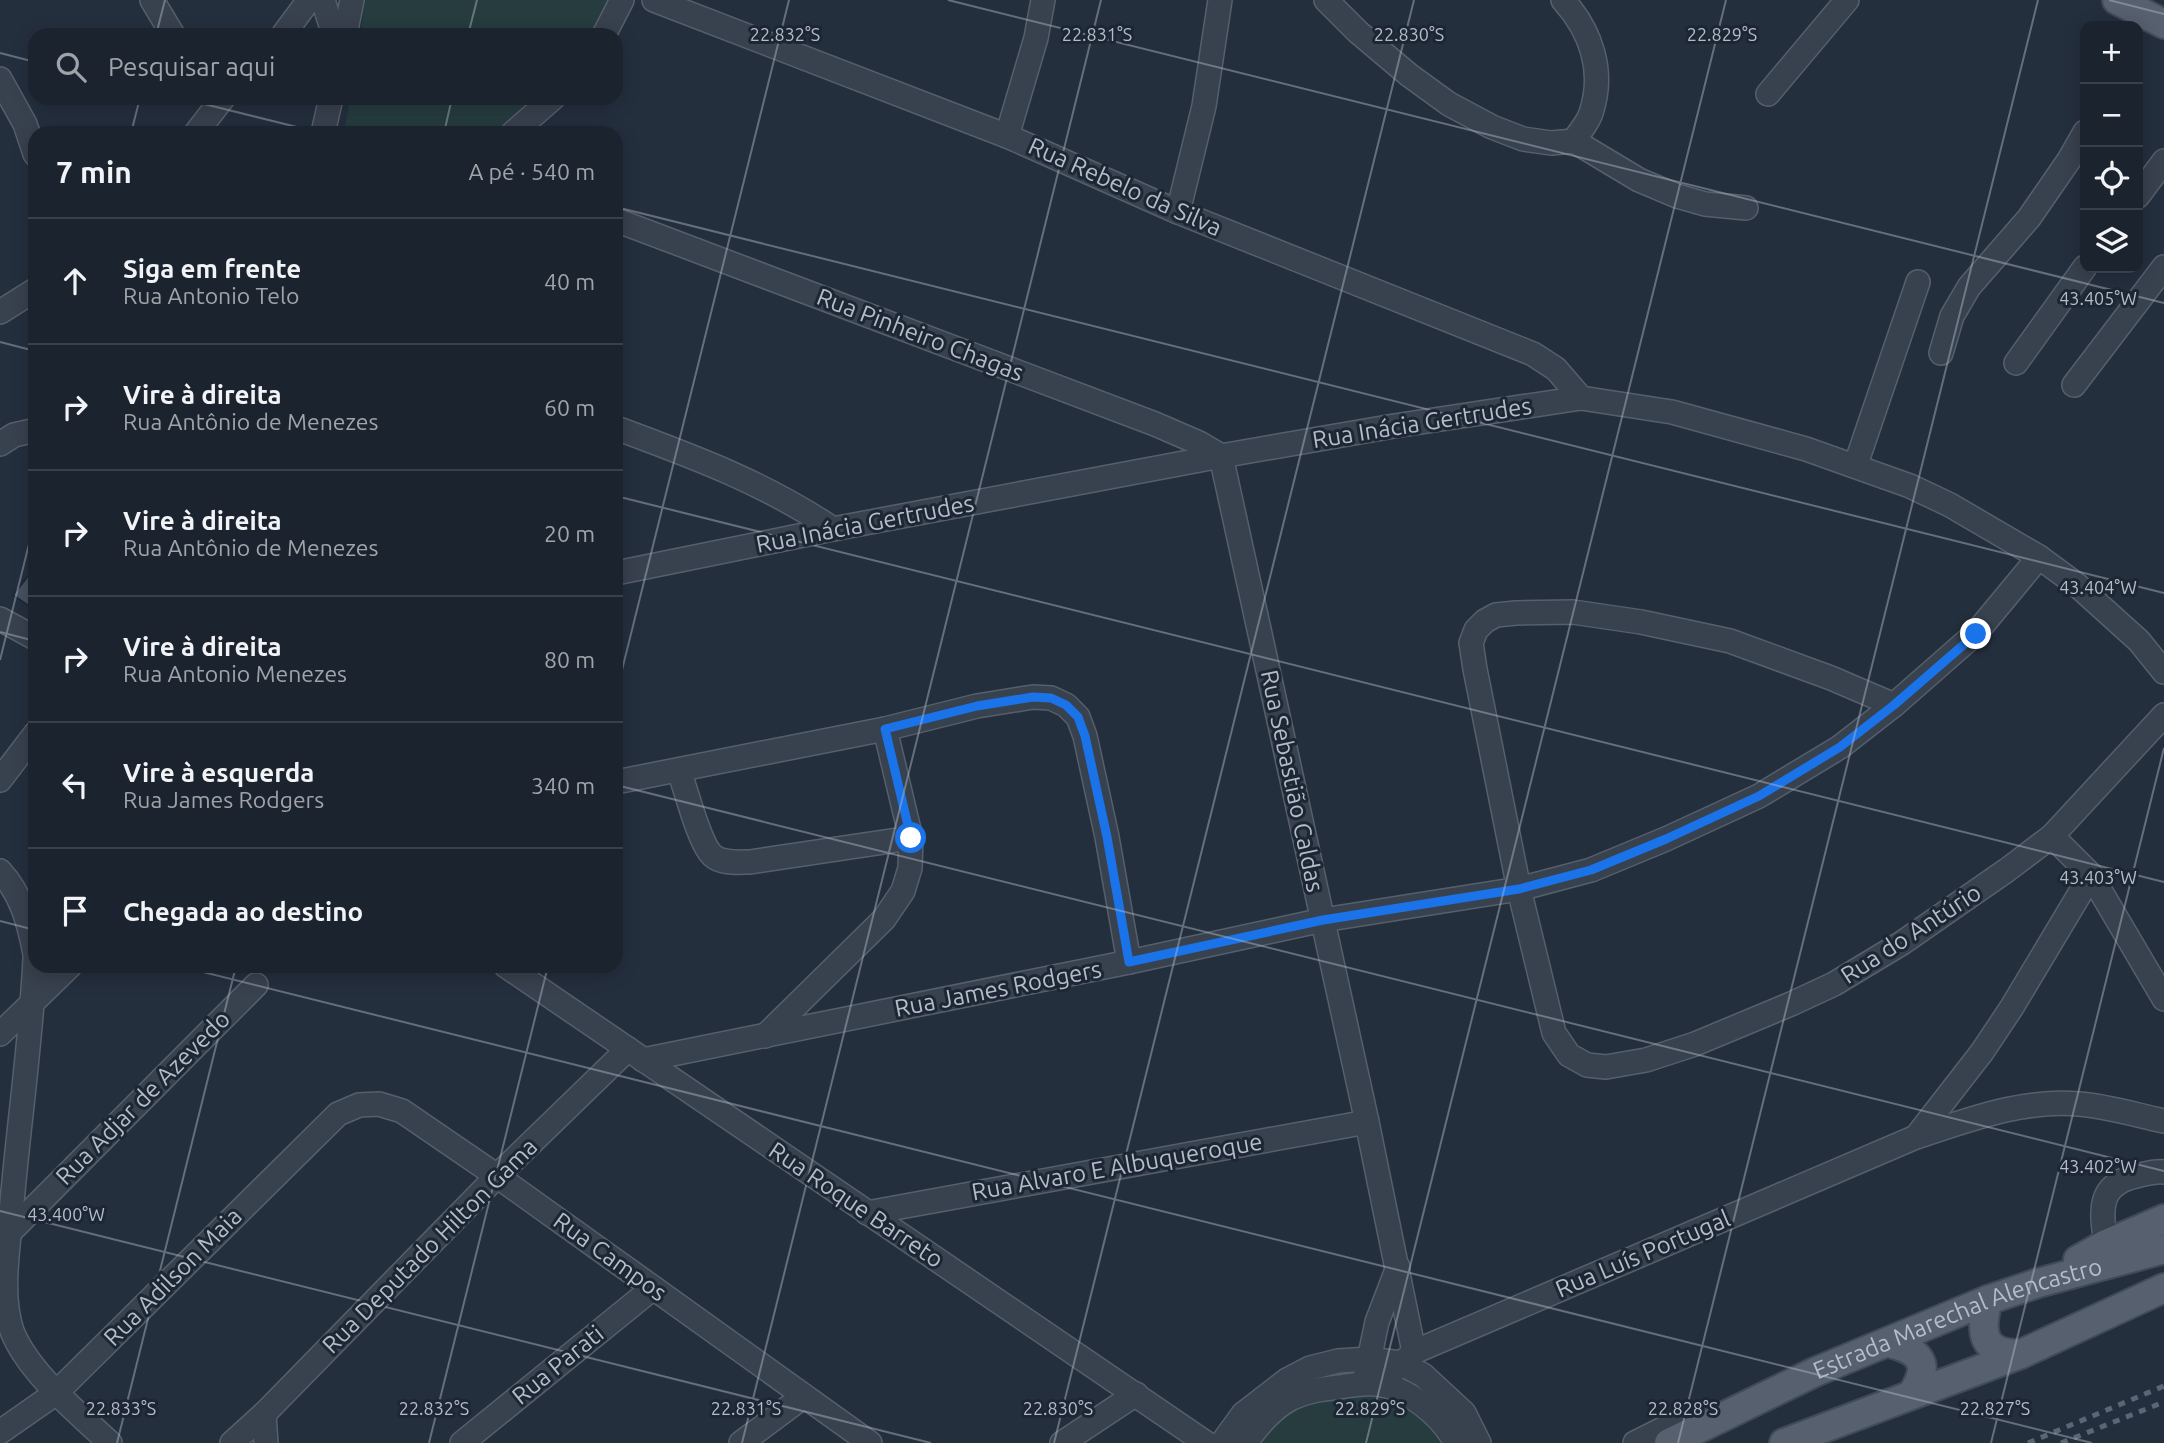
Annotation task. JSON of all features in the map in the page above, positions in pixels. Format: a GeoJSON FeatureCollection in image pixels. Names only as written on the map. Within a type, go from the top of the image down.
{"type":"FeatureCollection","features":[{"type":"Feature","properties":{"kind":"main road"},"geometry":{"type":"LineString","coordinates":[[2117,0],[2149,23]]}},
{"type":"Feature","properties":{"kind":"main road"},"geometry":{"type":"LineString","coordinates":[[2107,1254],[2164,1219]]}},
{"type":"Feature","properties":{"kind":"main road","name":"Estrada Marechal Alencastro"},"geometry":{"type":"LineString","coordinates":[[1669,1443],[1815,1373],[1988,1300],[2038,1283],[2107,1254],[2164,1249]]}},
{"type":"Feature","properties":{"kind":"main road","name":"Estrada Marechal Alencastro"},"geometry":{"type":"LineString","coordinates":[[1784,1443],[2021,1354],[2164,1288]]}},
{"type":"Feature","properties":{"kind":"main road"},"geometry":{"type":"LineString","coordinates":[[1988,1300],[1983,1321],[1984,1336],[1990,1346],[2001,1352],[2021,1354]]}},
{"type":"Feature","properties":{"kind":"main road"},"geometry":{"type":"LineString","coordinates":[[1889,1343],[1910,1350],[1921,1362],[1920,1382],[1912,1394]]}},
{"type":"Feature","properties":{"kind":"street"},"geometry":{"type":"LineString","coordinates":[[152,0],[169,28]]}},
{"type":"Feature","properties":{"kind":"street"},"geometry":{"type":"LineString","coordinates":[[288,28],[309,0]]}},
{"type":"Feature","properties":{"kind":"street"},"geometry":{"type":"LineString","coordinates":[[323,0],[332,28]]}},
{"type":"Feature","properties":{"kind":"street"},"geometry":{"type":"LineString","coordinates":[[346,28],[352,0]]}},
{"type":"Feature","properties":{"kind":"street"},"geometry":{"type":"LineString","coordinates":[[608,28],[622,0]]}},
{"type":"Feature","properties":{"kind":"street","name":"Rua Rebelo da Silva"},"geometry":{"type":"LineString","coordinates":[[654,0],[1007,136],[1178,212],[1533,354],[1556,369],[1581,398]]}},
{"type":"Feature","properties":{"kind":"street"},"geometry":{"type":"LineString","coordinates":[[1007,136],[1036,38],[1043,0]]}},
{"type":"Feature","properties":{"kind":"street"},"geometry":{"type":"LineString","coordinates":[[1178,212],[1204,106],[1220,0]]}},
{"type":"Feature","properties":{"kind":"street"},"geometry":{"type":"LineString","coordinates":[[1326,0],[1378,49],[1449,104],[1492,127],[1523,139],[1551,143],[1574,141],[1639,180],[1677,196],[1705,204],[1746,208]]}},
{"type":"Feature","properties":{"kind":"street"},"geometry":{"type":"LineString","coordinates":[[1563,0],[1575,13],[1592,43],[1597,80],[1591,114],[1574,141]]}},
{"type":"Feature","properties":{"kind":"street"},"geometry":{"type":"LineString","coordinates":[[1768,94],[1847,0]]}},
{"type":"Feature","properties":{"kind":"street"},"geometry":{"type":"LineString","coordinates":[[0,79],[28,133]]}},
{"type":"Feature","properties":{"kind":"street"},"geometry":{"type":"LineString","coordinates":[[200,126],[214,105]]}},
{"type":"Feature","properties":{"kind":"street"},"geometry":{"type":"LineString","coordinates":[[325,126],[329,105]]}},
{"type":"Feature","properties":{"kind":"street"},"geometry":{"type":"LineString","coordinates":[[521,126],[545,105]]}},
{"type":"Feature","properties":{"kind":"street"},"geometry":{"type":"LineString","coordinates":[[1941,353],[1952,316],[1969,286],[2029,218],[2080,141]]}},
{"type":"Feature","properties":{"kind":"street"},"geometry":{"type":"LineString","coordinates":[[2143,189],[2164,160]]}},
{"type":"Feature","properties":{"kind":"street","name":"Rua Pinheiro Chagas"},"geometry":{"type":"LineString","coordinates":[[623,223],[1155,424],[1221,456]]}},
{"type":"Feature","properties":{"kind":"street"},"geometry":{"type":"LineString","coordinates":[[2074,386],[2164,267]]}},
{"type":"Feature","properties":{"kind":"street"},"geometry":{"type":"LineString","coordinates":[[2016,363],[2081,273]]}},
{"type":"Feature","properties":{"kind":"street"},"geometry":{"type":"LineString","coordinates":[[1856,464],[1918,282]]}},
{"type":"Feature","properties":{"kind":"street"},"geometry":{"type":"LineString","coordinates":[[0,312],[28,294]]}},
{"type":"Feature","properties":{"kind":"street","name":"Rua Inácia Gertrudes"},"geometry":{"type":"LineString","coordinates":[[623,572],[1221,456],[1394,426],[1581,398],[1672,412],[1856,464],[1910,486],[1950,505],[2039,557],[2077,585],[2139,641],[2164,672]]}},
{"type":"Feature","properties":{"kind":"street"},"geometry":{"type":"LineString","coordinates":[[623,431],[711,464],[777,494],[833,529]]}},
{"type":"Feature","properties":{"kind":"street"},"geometry":{"type":"LineString","coordinates":[[0,444],[14,435],[28,432]]}},
{"type":"Feature","properties":{"kind":"street","name":"Rua Sebastião Caldas"},"geometry":{"type":"LineString","coordinates":[[1221,456],[1398,1267],[1407,1357]]}},
{"type":"Feature","properties":{"kind":"street","name":"Rua James Rodgers"},"geometry":{"type":"LineString","coordinates":[[636,1054],[765,1036],[1323,920],[1519,889],[1591,870],[1759,796],[1840,747],[1894,705],[1976,634],[2039,557]]}},
{"type":"Feature","properties":{"kind":"street"},"geometry":{"type":"LineString","coordinates":[[1519,889],[1471,643],[1476,630],[1496,615],[1573,612],[1641,622],[1730,641],[1831,678],[1894,705]]}},
{"type":"Feature","properties":{"kind":"street"},"geometry":{"type":"LineString","coordinates":[[0,619],[28,634]]}},
{"type":"Feature","properties":{"kind":"street"},"geometry":{"type":"LineString","coordinates":[[623,781],[885,729],[977,706],[1033,697],[1051,698],[1066,705],[1078,717],[1085,736],[1107,837],[1129,962]]}},
{"type":"Feature","properties":{"kind":"street","name":"Rua do Antúrio"},"geometry":{"type":"LineString","coordinates":[[1519,889],[1554,1033],[1569,1055],[1587,1065],[1606,1067],[1646,1060],[1695,1044],[1834,984],[1902,943],[2052,836],[2164,716]]}},
{"type":"Feature","properties":{"kind":"street"},"geometry":{"type":"LineString","coordinates":[[765,1036],[884,919],[903,891],[910,868],[911,838],[885,729]]}},
{"type":"Feature","properties":{"kind":"street"},"geometry":{"type":"LineString","coordinates":[[0,780],[28,743]]}},
{"type":"Feature","properties":{"kind":"street"},"geometry":{"type":"LineString","coordinates":[[679,771],[704,842],[713,856],[729,862],[750,862],[911,838]]}},
{"type":"Feature","properties":{"kind":"street"},"geometry":{"type":"LineString","coordinates":[[2052,836],[2091,876],[2164,999]]}},
{"type":"Feature","properties":{"kind":"street"},"geometry":{"type":"LineString","coordinates":[[0,871],[9,881],[28,920]]}},
{"type":"Feature","properties":{"kind":"street","name":"Rua Luís Portugal"},"geometry":{"type":"LineString","coordinates":[[1916,1137],[1982,1052],[2091,876]]}},
{"type":"Feature","properties":{"kind":"street"},"geometry":{"type":"LineString","coordinates":[[34,973],[33,1004],[5,1237],[6,1304],[12,1331],[26,1355],[56,1393],[110,1443]]}},
{"type":"Feature","properties":{"kind":"street"},"geometry":{"type":"LineString","coordinates":[[0,1034],[63,973]]}},
{"type":"Feature","properties":{"kind":"street","name":"Rua Roque Barreto"},"geometry":{"type":"LineString","coordinates":[[516,973],[1206,1443]]}},
{"type":"Feature","properties":{"kind":"street","name":"Rua Adjar de Azevedo"},"geometry":{"type":"LineString","coordinates":[[5,1237],[256,985]]}},
{"type":"Feature","properties":{"kind":"street","name":"Rua Deputado Hilton Gama"},"geometry":{"type":"LineString","coordinates":[[232,1443],[496,1176],[636,1054]]}},
{"type":"Feature","properties":{"kind":"street","name":"Rua Campos"},"geometry":{"type":"LineString","coordinates":[[338,1114],[359,1105],[369,1104],[402,1111],[870,1443]]}},
{"type":"Feature","properties":{"kind":"street","name":"Rua Luís Portugal"},"geometry":{"type":"LineString","coordinates":[[1372,1384],[1407,1357],[1916,1137],[1998,1111],[2034,1104],[2080,1104],[2164,1121]]}},
{"type":"Feature","properties":{"kind":"street","name":"Rua Adilson Maia"},"geometry":{"type":"LineString","coordinates":[[0,1432],[56,1393],[338,1114]]}},
{"type":"Feature","properties":{"kind":"street","name":"Rua Alvaro E Albuqueroque"},"geometry":{"type":"LineString","coordinates":[[867,1213],[1367,1122]]}},
{"type":"Feature","properties":{"kind":"street"},"geometry":{"type":"LineString","coordinates":[[2107,1254],[2103,1215],[2110,1187],[2121,1179],[2164,1172]]}},
{"type":"Feature","properties":{"kind":"street"},"geometry":{"type":"LineString","coordinates":[[1372,1384],[1369,1359],[1383,1304],[1398,1267]]}},
{"type":"Feature","properties":{"kind":"street","name":"Rua Parati"},"geometry":{"type":"LineString","coordinates":[[462,1443],[653,1288]]}},
{"type":"Feature","properties":{"kind":"street"},"geometry":{"type":"LineString","coordinates":[[1222,1443],[1243,1414],[1287,1380],[1310,1368],[1338,1361],[1407,1357],[1464,1413],[1479,1443]]}},
{"type":"Feature","properties":{"kind":"street"},"geometry":{"type":"LineString","coordinates":[[1245,1443],[1273,1411],[1290,1399],[1315,1390],[1372,1384],[1413,1398],[1422,1404],[1451,1433],[1456,1443]]}},
{"type":"Feature","properties":{"kind":"street"},"geometry":{"type":"LineString","coordinates":[[1062,1443],[1136,1394]]}},
{"type":"Feature","properties":{"kind":"street"},"geometry":{"type":"LineString","coordinates":[[741,1443],[804,1396]]}},
{"type":"Feature","properties":{"kind":"street","name":"Estrada Marechal Alencastro"},"geometry":{"type":"LineString","coordinates":[[1635,1443],[1701,1414],[1756,1400]]}},
{"type":"Feature","properties":{"kind":"street"},"geometry":{"type":"LineString","coordinates":[[264,1413],[266,1443]]}},
{"type":"Feature","properties":{"kind":"green space"},"geometry":{"type":"Polygon","coordinates":[[[365,0],[609,0],[594,28],[361,28],[365,0]]]}},
{"type":"Feature","properties":{"kind":"green space"},"geometry":{"type":"Polygon","coordinates":[[[349,105],[532,105],[508,126],[345,126],[349,105]]]}},
{"type":"Feature","properties":{"kind":"green space"},"geometry":{"type":"Polygon","coordinates":[[[1371,1395],[1422,1418],[1446,1443],[1257,1443],[1283,1418],[1308,1404],[1336,1397],[1371,1395]]]}},
{"type":"Feature","properties":{"kind":"building"},"geometry":{"type":"Polygon","coordinates":[[[28,576],[28,605],[13,595],[28,576]]]}},
{"type":"Feature","properties":{"kind":"railway"},"geometry":{"type":"LineString","coordinates":[[2028,1443],[2164,1386]]}},
{"type":"Feature","properties":{"kind":"railway"},"geometry":{"type":"LineString","coordinates":[[2061,1443],[2164,1402]]}},
{"type":"Feature","properties":{"kind":"route"},"geometry":{"type":"LineString","coordinates":[[911,838],[885,729],[977,706],[1033,697],[1051,698],[1066,705],[1078,717],[1085,736],[1107,837],[1129,962],[1323,920],[1519,889],[1591,870],[1759,796],[1840,747],[1894,705],[1976,634]]}}]}
